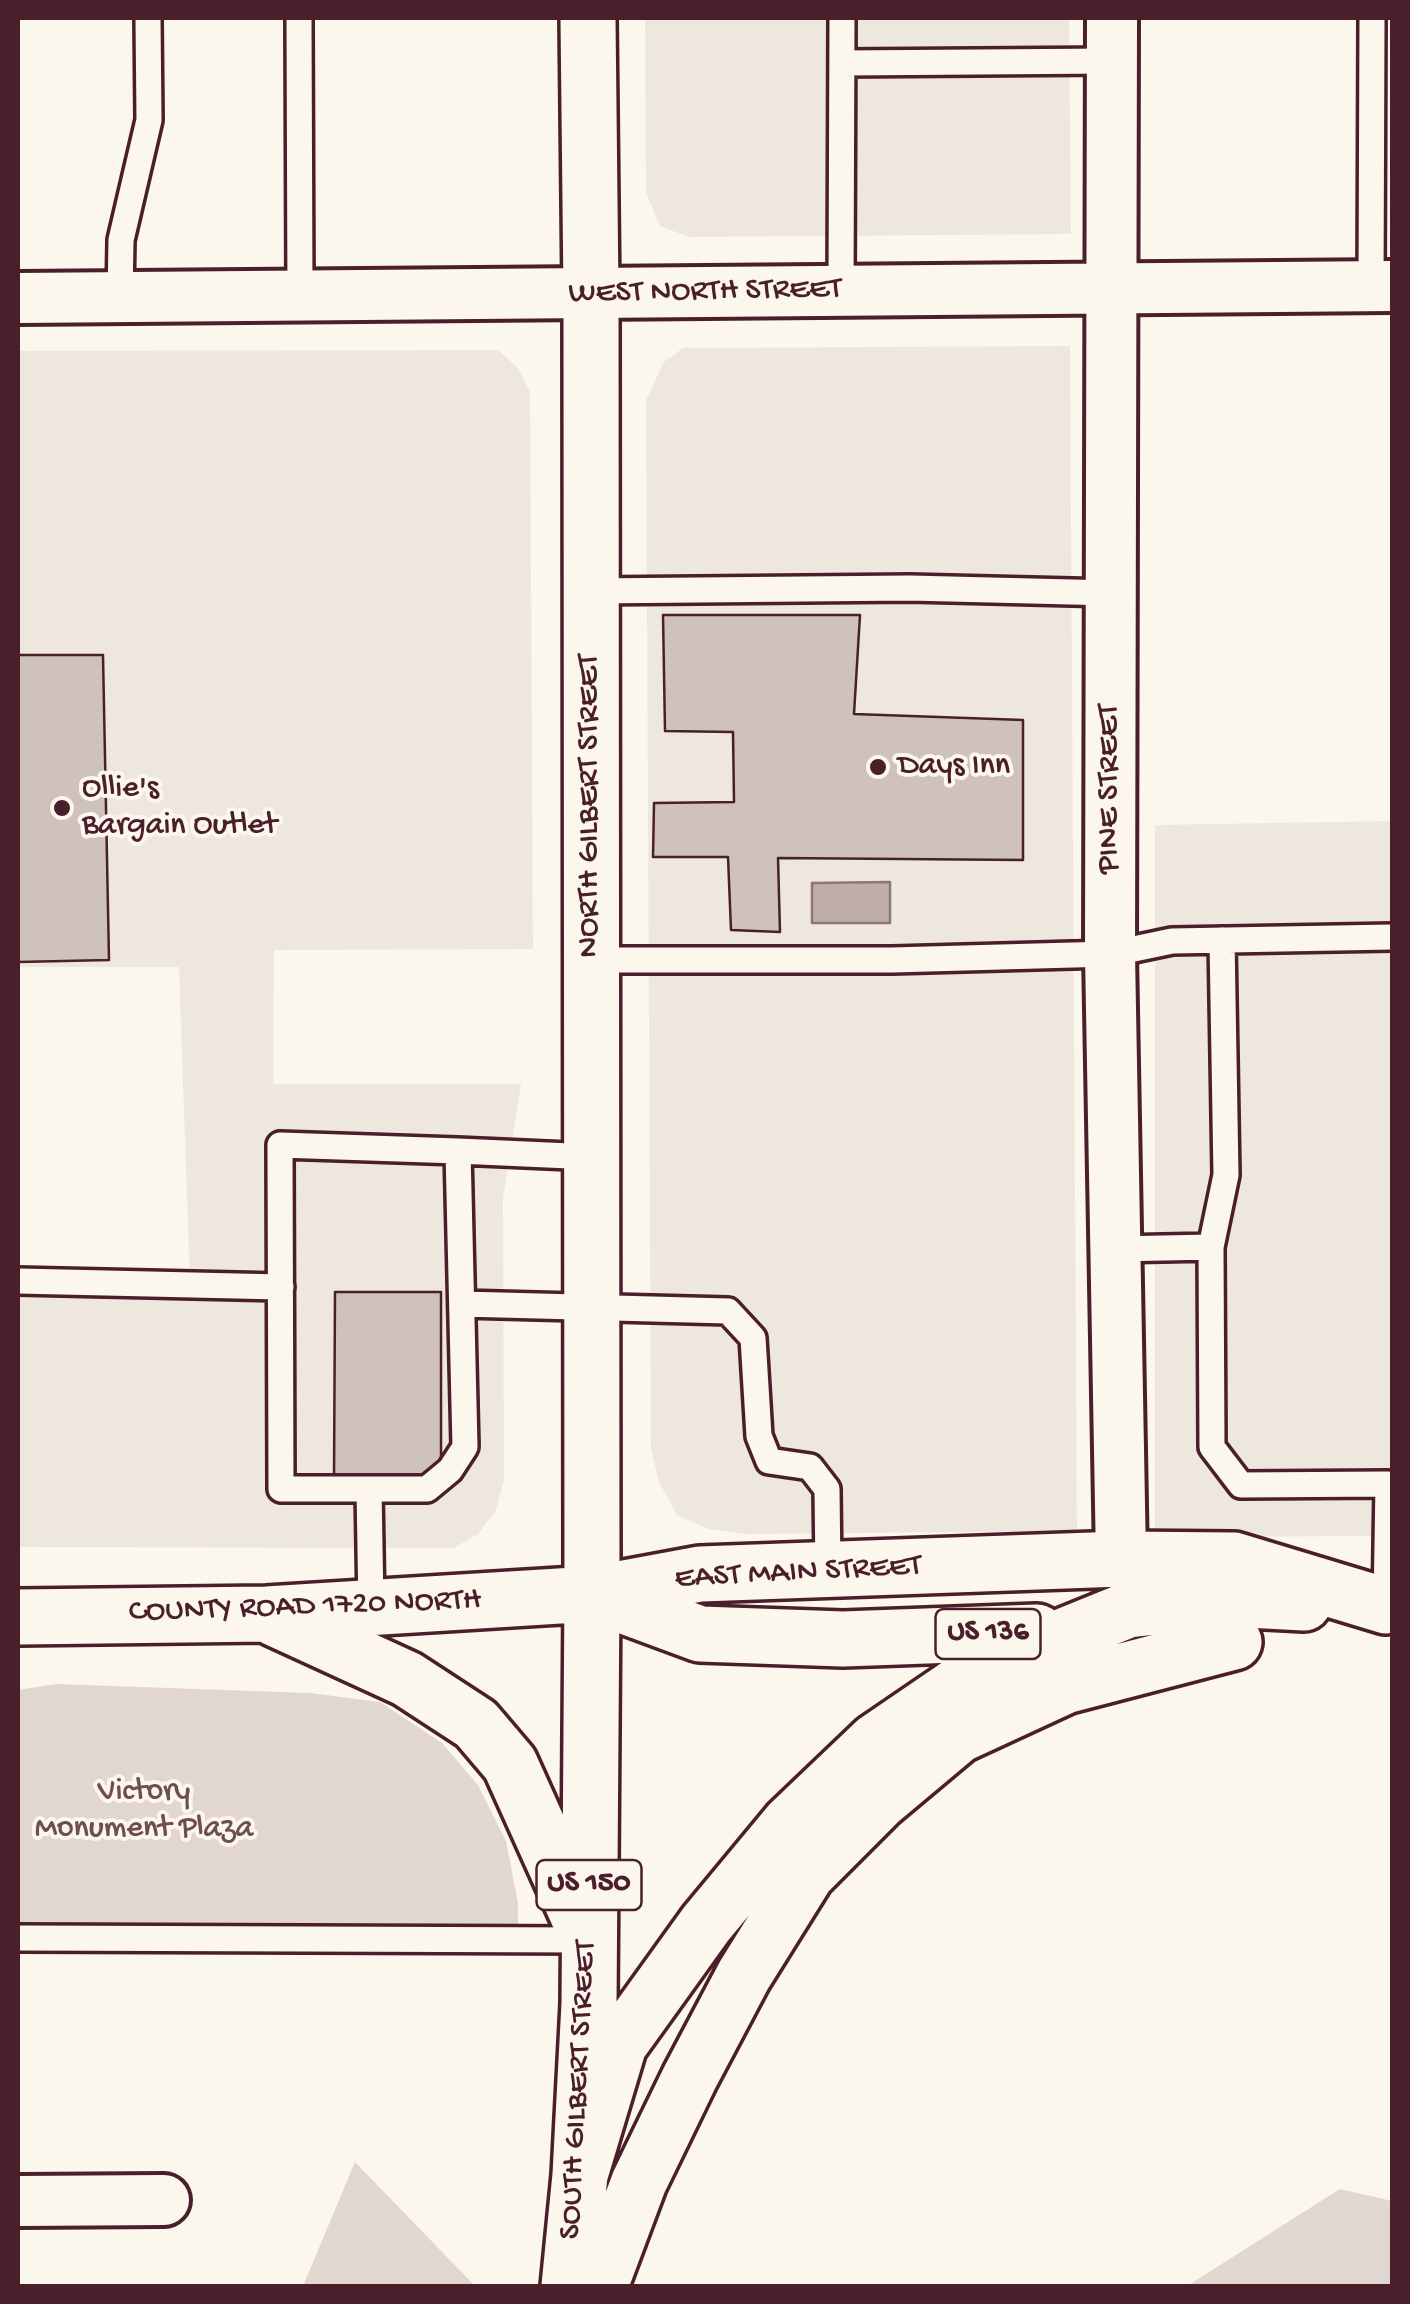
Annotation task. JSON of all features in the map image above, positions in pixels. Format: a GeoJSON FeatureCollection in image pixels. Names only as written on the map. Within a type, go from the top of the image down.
{"type":"FeatureCollection","features":[{"type":"Feature","properties":{"kind":"main road","name":"NORTH GILBERT STREET"},"geometry":{"type":"LineString","coordinates":[[588,18],[592,294],[592,1594]]}},
{"type":"Feature","properties":{"kind":"main road","name":"EAST MAIN STREET"},"geometry":{"type":"LineString","coordinates":[[592,1594],[700,1574],[1234,1560],[1389,1606]]}},
{"type":"Feature","properties":{"kind":"main road","name":"EAST MAIN STREET"},"geometry":{"type":"LineString","coordinates":[[592,1594],[700,1634],[844,1640],[1155,1628],[1234,1642],[1389,1606]]}},
{"type":"Feature","properties":{"kind":"main road","name":"COUNTY ROAD 1720 NORTH"},"geometry":{"type":"LineString","coordinates":[[18,1617],[267,1614],[592,1594]]}},
{"type":"Feature","properties":{"kind":"main road","name":"SOUTH GILBERT STREET"},"geometry":{"type":"LineString","coordinates":[[569,2286],[580,2175],[589,1940],[592,1594]]}},
{"type":"Feature","properties":{"kind":"main road"},"geometry":{"type":"LineString","coordinates":[[580,2175],[620,2045],[706,1924],[788,1824],[876,1741],[980,1670],[1128,1610],[1229,1600],[1389,1606]]}},
{"type":"Feature","properties":{"kind":"main road"},"geometry":{"type":"LineString","coordinates":[[267,1614],[407,1680],[476,1724],[510,1764],[589,1940]]}},
{"type":"Feature","properties":{"kind":"main road"},"geometry":{"type":"LineString","coordinates":[[600,2286],[639,2182],[744,1976],[807,1874],[879,1802],[959,1735],[1065,1686],[1234,1642]]}},
{"type":"Feature","properties":{"kind":"street","name":"PINE STREET"},"geometry":{"type":"LineString","coordinates":[[1112,39],[1110,954],[1121,1560]]}},
{"type":"Feature","properties":{"kind":"street","name":"WEST NORTH STREET"},"geometry":{"type":"LineString","coordinates":[[18,298],[1382,286]]}},
{"type":"Feature","properties":{"kind":"street"},"geometry":{"type":"LineString","coordinates":[[18,2201],[164,2200]]}},
{"type":"Feature","properties":{"kind":"lane"},"geometry":{"type":"LineString","coordinates":[[120,298],[121,240],[149,120],[148,18]]}},
{"type":"Feature","properties":{"kind":"lane"},"geometry":{"type":"LineString","coordinates":[[299,18],[300,297]]}},
{"type":"Feature","properties":{"kind":"lane"},"geometry":{"type":"LineString","coordinates":[[841,292],[842,18]]}},
{"type":"Feature","properties":{"kind":"lane"},"geometry":{"type":"LineString","coordinates":[[1372,18],[1382,286]]}},
{"type":"Feature","properties":{"kind":"lane"},"geometry":{"type":"LineString","coordinates":[[842,63],[1112,39]]}},
{"type":"Feature","properties":{"kind":"lane"},"geometry":{"type":"LineString","coordinates":[[592,591],[910,588],[1112,593]]}},
{"type":"Feature","properties":{"kind":"lane"},"geometry":{"type":"LineString","coordinates":[[592,960],[892,960],[1110,954],[1172,941],[1392,937]]}},
{"type":"Feature","properties":{"kind":"lane"},"geometry":{"type":"LineString","coordinates":[[1222,940],[1226,1175],[1211,1247],[1212,1447],[1241,1485],[1388,1484],[1389,1606]]}},
{"type":"Feature","properties":{"kind":"lane"},"geometry":{"type":"LineString","coordinates":[[458,1151],[465,1446],[450,1470],[427,1489],[281,1489],[280,1145],[458,1151],[592,1157]]}},
{"type":"Feature","properties":{"kind":"lane"},"geometry":{"type":"LineString","coordinates":[[1115,1249],[1211,1247]]}},
{"type":"Feature","properties":{"kind":"lane"},"geometry":{"type":"LineString","coordinates":[[18,1281],[281,1287]]}},
{"type":"Feature","properties":{"kind":"lane"},"geometry":{"type":"LineString","coordinates":[[462,1304],[728,1310],[753,1338],[759,1436],[769,1461],[810,1467],[827,1489],[828,1571]]}},
{"type":"Feature","properties":{"kind":"lane"},"geometry":{"type":"LineString","coordinates":[[368,1489],[371,1607]]}},
{"type":"Feature","properties":{"kind":"lane"},"geometry":{"type":"LineString","coordinates":[[18,1938],[589,1940]]}},
{"type":"Feature","properties":{"kind":"shaded area"},"geometry":{"type":"Polygon","coordinates":[[[645,18],[1069,18],[1071,234],[689,237],[660,226],[646,193],[645,18]]]}},
{"type":"Feature","properties":{"kind":"shaded area"},"geometry":{"type":"Polygon","coordinates":[[[1070,346],[1077,1531],[746,1534],[708,1529],[677,1515],[659,1482],[651,1449],[646,400],[664,362],[683,348],[1070,346]]]}},
{"type":"Feature","properties":{"kind":"shaded area"},"geometry":{"type":"Polygon","coordinates":[[[498,350],[518,368],[530,392],[533,949],[274,950],[273,1084],[521,1084],[503,1198],[504,1480],[496,1510],[478,1534],[454,1548],[18,1547],[18,1281],[190,1284],[179,967],[18,967],[18,351],[498,350]]]}},
{"type":"Feature","properties":{"kind":"shaded area"},"geometry":{"type":"Polygon","coordinates":[[[1392,821],[1392,1536],[1155,1537],[1155,825],[1392,821]]]}},
{"type":"Feature","properties":{"kind":"shaded area"},"geometry":{"type":"Polygon","coordinates":[[[890,882],[890,923],[812,923],[812,883],[890,882]]]}},
{"type":"Feature","properties":{"kind":"green space","name":"Victory Monument Plaza"},"geometry":{"type":"Polygon","coordinates":[[[56,1684],[310,1693],[380,1702],[442,1743],[478,1785],[506,1841],[518,1903],[518,1938],[18,1938],[18,1690],[56,1684]]]}},
{"type":"Feature","properties":{"kind":"green space"},"geometry":{"type":"Polygon","coordinates":[[[355,2162],[475,2286],[303,2286],[355,2162]]]}},
{"type":"Feature","properties":{"kind":"green space"},"geometry":{"type":"Polygon","coordinates":[[[1340,2189],[1392,2201],[1392,2286],[1187,2286],[1340,2189]]]}},
{"type":"Feature","properties":{"kind":"building","name":"Days Inn"},"geometry":{"type":"Polygon","coordinates":[[[663,615],[860,615],[854,714],[1023,720],[1023,860],[778,858],[780,932],[731,930],[728,857],[653,857],[654,803],[734,802],[733,732],[665,731],[663,615]]]}},
{"type":"Feature","properties":{"kind":"building","name":"Ollie's Bargain Outlet"},"geometry":{"type":"Polygon","coordinates":[[[18,655],[103,655],[109,960],[18,962],[18,655]]]}},
{"type":"Feature","properties":{"kind":"building"},"geometry":{"type":"Polygon","coordinates":[[[335,1292],[441,1292],[441,1480],[334,1480],[335,1292]]]}},
{"type":"Feature","properties":{"kind":"place","name":"Days Inn"},"geometry":{"type":"Point","coordinates":[878,767]}},
{"type":"Feature","properties":{"kind":"place","name":"Ollie's Bargain Outlet"},"geometry":{"type":"Point","coordinates":[62,808]}}]}
